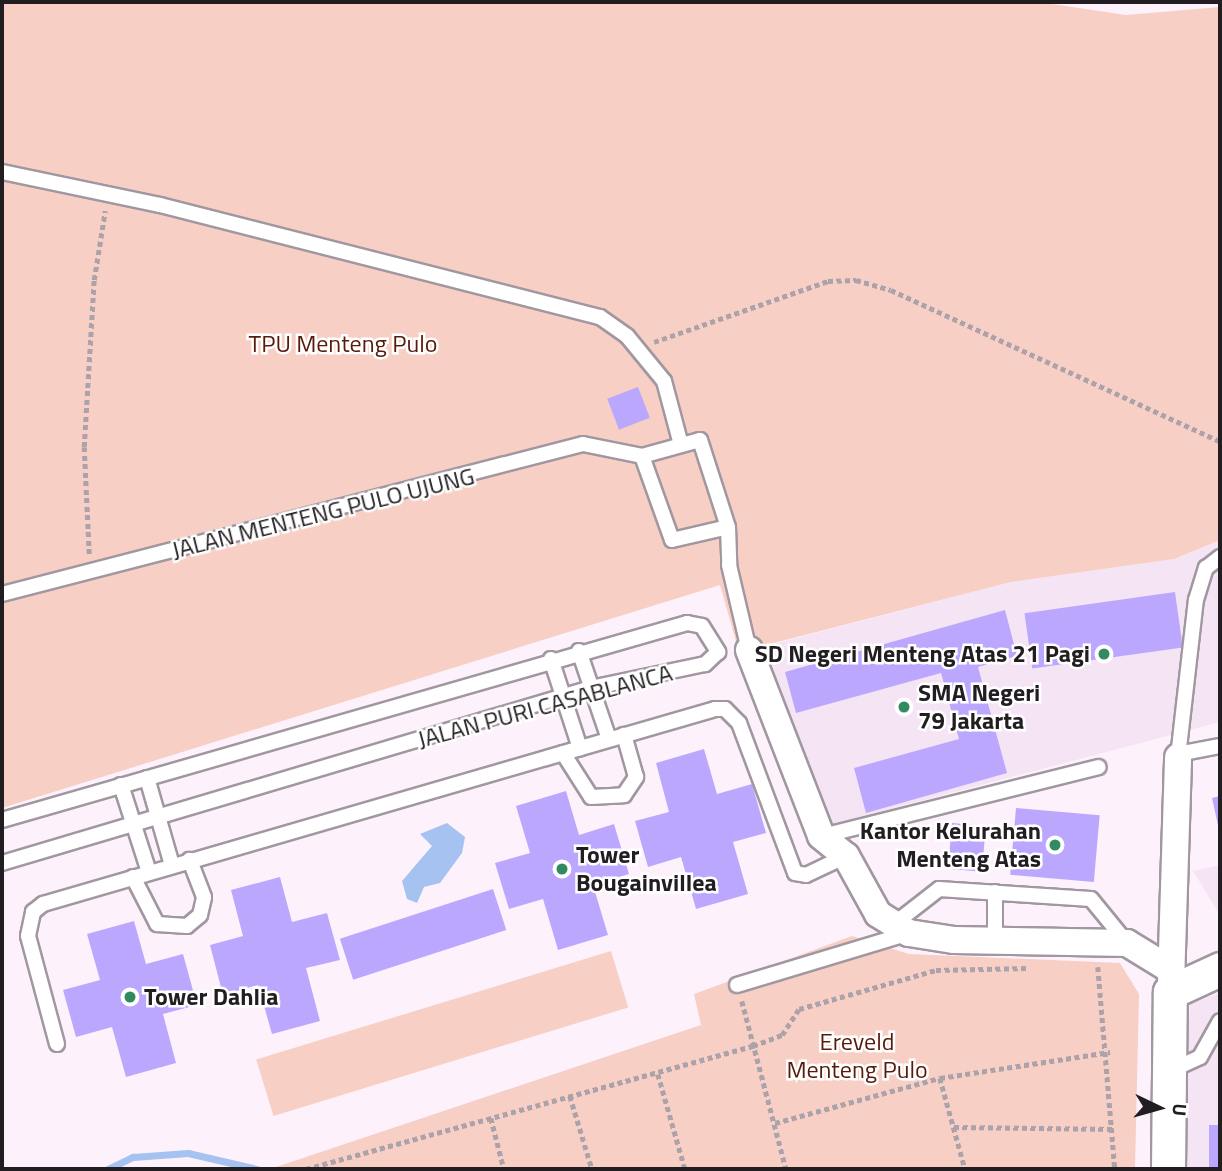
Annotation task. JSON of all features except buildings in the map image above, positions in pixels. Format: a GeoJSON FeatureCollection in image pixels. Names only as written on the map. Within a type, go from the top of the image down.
{"type":"FeatureCollection","features":[{"type":"Feature","properties":{"kind":"street"},"geometry":{"type":"LineString","coordinates":[[749,650],[821,836],[846,856],[878,915],[901,928],[995,941],[1127,943],[1171,981]]}},
{"type":"Feature","properties":{"kind":"street"},"geometry":{"type":"LineString","coordinates":[[1168,1169],[1177,765]]}},
{"type":"Feature","properties":{"kind":"street"},"geometry":{"type":"LineString","coordinates":[[1171,981],[1220,969]]}},
{"type":"Feature","properties":{"kind":"lane"},"geometry":{"type":"LineString","coordinates":[[2,172],[108,193],[600,317],[636,347],[664,381],[681,445],[699,440],[728,527],[729,565],[749,650]]}},
{"type":"Feature","properties":{"kind":"lane","name":"JALAN MENTENG PULO UJUNG"},"geometry":{"type":"LineString","coordinates":[[2,594],[583,444],[642,456],[681,445]]}},
{"type":"Feature","properties":{"kind":"lane"},"geometry":{"type":"LineString","coordinates":[[642,456],[672,540],[728,527]]}},
{"type":"Feature","properties":{"kind":"lane"},"geometry":{"type":"LineString","coordinates":[[1177,765],[1196,600],[1206,568],[1220,557]]}},
{"type":"Feature","properties":{"kind":"lane","name":"JALAN PURI CASABLANCA"},"geometry":{"type":"LineString","coordinates":[[2,820],[551,659],[687,624],[702,626],[718,652],[705,664],[591,688],[135,827],[2,863]]}},
{"type":"Feature","properties":{"kind":"lane"},"geometry":{"type":"LineString","coordinates":[[579,651],[608,739]]}},
{"type":"Feature","properties":{"kind":"lane"},"geometry":{"type":"LineString","coordinates":[[551,659],[580,748]]}},
{"type":"Feature","properties":{"kind":"lane"},"geometry":{"type":"LineString","coordinates":[[57,1044],[28,936],[33,912],[172,865],[608,739],[725,709],[739,723],[795,873],[806,875],[846,856]]}},
{"type":"Feature","properties":{"kind":"lane"},"geometry":{"type":"LineString","coordinates":[[562,753],[591,797],[624,795],[636,777],[624,735]]}},
{"type":"Feature","properties":{"kind":"lane"},"geometry":{"type":"LineString","coordinates":[[1177,765],[1220,746]]}},
{"type":"Feature","properties":{"kind":"lane"},"geometry":{"type":"LineString","coordinates":[[821,836],[1099,767]]}},
{"type":"Feature","properties":{"kind":"lane"},"geometry":{"type":"LineString","coordinates":[[147,778],[172,865]]}},
{"type":"Feature","properties":{"kind":"lane"},"geometry":{"type":"LineString","coordinates":[[121,785],[149,872]]}},
{"type":"Feature","properties":{"kind":"lane"},"geometry":{"type":"LineString","coordinates":[[133,877],[157,924],[187,926],[200,915],[204,897],[190,860]]}},
{"type":"Feature","properties":{"kind":"lane"},"geometry":{"type":"LineString","coordinates":[[737,985],[901,928],[939,889],[1091,899],[1127,943]]}},
{"type":"Feature","properties":{"kind":"lane"},"geometry":{"type":"LineString","coordinates":[[995,892],[995,941]]}},
{"type":"Feature","properties":{"kind":"lane"},"geometry":{"type":"LineString","coordinates":[[1170,1071],[1200,1057],[1220,1021]]}},
{"type":"Feature","properties":{"kind":"path"},"geometry":{"type":"LineString","coordinates":[[91,572],[85,434],[94,280],[108,193]]}},
{"type":"Feature","properties":{"kind":"path"},"geometry":{"type":"LineString","coordinates":[[636,347],[724,323],[828,281],[856,280],[891,290],[1220,441]]}},
{"type":"Feature","properties":{"kind":"path"},"geometry":{"type":"LineString","coordinates":[[1087,967],[1101,967],[1110,1052],[1115,1169]]}},
{"type":"Feature","properties":{"kind":"path"},"geometry":{"type":"LineString","coordinates":[[306,1169],[753,1046],[782,1035],[799,1009],[936,970],[1032,968]]}},
{"type":"Feature","properties":{"kind":"path"},"geometry":{"type":"LineString","coordinates":[[743,1004],[786,1169]]}},
{"type":"Feature","properties":{"kind":"path"},"geometry":{"type":"LineString","coordinates":[[775,1123],[940,1078],[1110,1052]]}},
{"type":"Feature","properties":{"kind":"path"},"geometry":{"type":"LineString","coordinates":[[658,1074],[685,1169]]}},
{"type":"Feature","properties":{"kind":"path"},"geometry":{"type":"LineString","coordinates":[[940,1078],[965,1169]]}},
{"type":"Feature","properties":{"kind":"path"},"geometry":{"type":"LineString","coordinates":[[570,1096],[592,1169]]}},
{"type":"Feature","properties":{"kind":"path"},"geometry":{"type":"LineString","coordinates":[[491,1118],[504,1169]]}},
{"type":"Feature","properties":{"kind":"path"},"geometry":{"type":"LineString","coordinates":[[954,1127],[1115,1129]]}},
{"type":"Feature","properties":{"kind":"shaded area"},"geometry":{"type":"Polygon","coordinates":[[[1220,540],[1220,722],[826,826],[762,647],[1011,582],[1174,559],[1220,540]]]}},
{"type":"Feature","properties":{"kind":"shaded area"},"geometry":{"type":"Polygon","coordinates":[[[1220,865],[1220,911],[1218,912],[1193,871],[1220,865]]]}},
{"type":"Feature","properties":{"kind":"shaded area"},"geometry":{"type":"Polygon","coordinates":[[[1220,993],[1220,1169],[1182,1169],[1190,1004],[1220,993]]]}},
{"type":"Feature","properties":{"kind":"green space","name":"TPU Menteng Pulo"},"geometry":{"type":"Polygon","coordinates":[[[2,2],[1039,2],[1126,15],[1220,7],[1220,540],[1174,559],[1011,582],[739,652],[720,585],[2,808],[2,2]]]}},
{"type":"Feature","properties":{"kind":"green space","name":"Ereveld Menteng Pulo"},"geometry":{"type":"Polygon","coordinates":[[[852,936],[909,954],[1120,963],[1139,994],[1135,1169],[270,1169],[701,1025],[694,994],[852,936]]]}},
{"type":"Feature","properties":{"kind":"green space"},"geometry":{"type":"Polygon","coordinates":[[[611,951],[628,1007],[273,1116],[256,1059],[611,951]]]}},
{"type":"Feature","properties":{"kind":"water"},"geometry":{"type":"Polygon","coordinates":[[[447,823],[465,837],[462,853],[440,883],[424,887],[417,903],[407,899],[402,881],[432,846],[420,834],[447,823]]]}},
{"type":"Feature","properties":{"kind":"waterway"},"geometry":{"type":"LineString","coordinates":[[108,1169],[133,1157],[188,1153],[257,1169]]}},
{"type":"Feature","properties":{"kind":"place","name":"SD Negeri Menteng Atas 21 Pagi"},"geometry":{"type":"Point","coordinates":[1104,654]}},
{"type":"Feature","properties":{"kind":"place","name":"SMA Negeri 79 Jakarta"},"geometry":{"type":"Point","coordinates":[904,707]}},
{"type":"Feature","properties":{"kind":"place","name":"Kantor Kelurahan Menteng Atas"},"geometry":{"type":"Point","coordinates":[1055,845]}},
{"type":"Feature","properties":{"kind":"place","name":"Tower Bougainvillea"},"geometry":{"type":"Point","coordinates":[562,869]}},
{"type":"Feature","properties":{"kind":"place","name":"Tower Dahlia"},"geometry":{"type":"Point","coordinates":[130,997]}}]}
